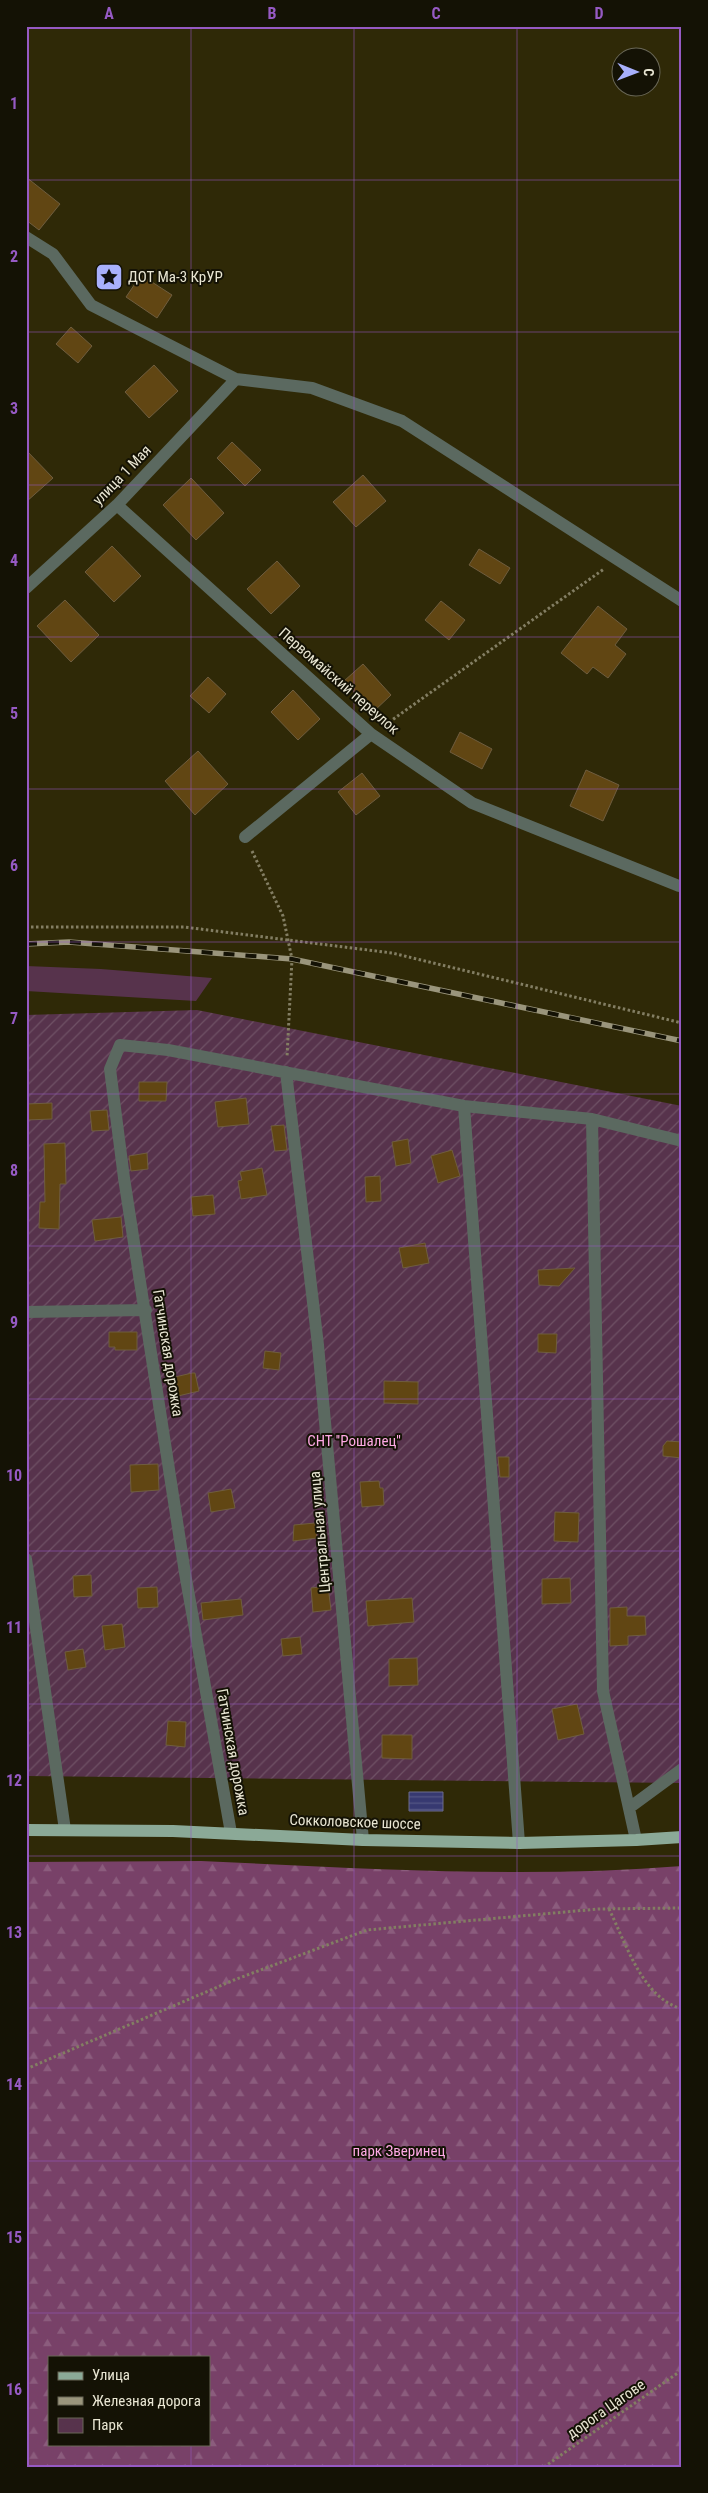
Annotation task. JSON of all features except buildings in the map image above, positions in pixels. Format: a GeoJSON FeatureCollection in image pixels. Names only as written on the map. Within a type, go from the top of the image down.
{"type":"FeatureCollection","features":[{"type":"Feature","properties":{"kind":"main road","name":"Сокколовское шоссе"},"geometry":{"type":"LineString","coordinates":[[26,1830],[231,1833],[363,1840],[519,1843],[682,1837]]}},
{"type":"Feature","properties":{"kind":"street"},"geometry":{"type":"LineString","coordinates":[[26,237],[54,254],[91,304],[236,379],[312,388],[402,421],[682,601]]}},
{"type":"Feature","properties":{"kind":"street","name":"улица 1 Мая"},"geometry":{"type":"LineString","coordinates":[[26,588],[117,504],[236,379]]}},
{"type":"Feature","properties":{"kind":"street","name":"Первомайский переулок"},"geometry":{"type":"LineString","coordinates":[[117,504],[372,734],[472,803],[679,886]]}},
{"type":"Feature","properties":{"kind":"street"},"geometry":{"type":"LineString","coordinates":[[245,837],[372,734]]}},
{"type":"Feature","properties":{"kind":"street","name":"Гатчинская дорожка"},"geometry":{"type":"LineString","coordinates":[[231,1833],[185,1572],[146,1310],[124,1178],[110,1068],[120,1045],[168,1050],[286,1072]]}},
{"type":"Feature","properties":{"kind":"street"},"geometry":{"type":"LineString","coordinates":[[286,1072],[464,1106],[592,1119],[682,1141]]}},
{"type":"Feature","properties":{"kind":"street","name":"Центральная улица"},"geometry":{"type":"LineString","coordinates":[[286,1072],[318,1345],[363,1840]]}},
{"type":"Feature","properties":{"kind":"street"},"geometry":{"type":"LineString","coordinates":[[464,1106],[519,1843]]}},
{"type":"Feature","properties":{"kind":"street"},"geometry":{"type":"LineString","coordinates":[[592,1119],[603,1691],[636,1840]]}},
{"type":"Feature","properties":{"kind":"street"},"geometry":{"type":"LineString","coordinates":[[26,1312],[146,1310]]}},
{"type":"Feature","properties":{"kind":"street"},"geometry":{"type":"LineString","coordinates":[[26,1558],[65,1830]]}},
{"type":"Feature","properties":{"kind":"street"},"geometry":{"type":"LineString","coordinates":[[629,1808],[682,1769]]}},
{"type":"Feature","properties":{"kind":"path"},"geometry":{"type":"LineString","coordinates":[[372,734],[617,560]]}},
{"type":"Feature","properties":{"kind":"path"},"geometry":{"type":"LineString","coordinates":[[245,837],[283,916],[292,960],[286,1072]]}},
{"type":"Feature","properties":{"kind":"path"},"geometry":{"type":"LineString","coordinates":[[26,927],[184,928],[288,939],[392,954],[682,1023]]}},
{"type":"Feature","properties":{"kind":"path"},"geometry":{"type":"LineString","coordinates":[[26,2069],[234,1980],[367,1930],[609,1909],[682,1908]]}},
{"type":"Feature","properties":{"kind":"path"},"geometry":{"type":"LineString","coordinates":[[609,1909],[646,1983],[671,2006],[682,2009]]}},
{"type":"Feature","properties":{"kind":"path","name":"дорога Цагове"},"geometry":{"type":"LineString","coordinates":[[544,2467],[682,2370]]}},
{"type":"Feature","properties":{"kind":"green space"},"geometry":{"type":"Polygon","coordinates":[[[26,966],[101,969],[212,978],[196,1001],[26,991],[26,966]]]}},
{"type":"Feature","properties":{"kind":"green space","name":"СНТ ''Рошалец''"},"geometry":{"type":"Polygon","coordinates":[[[197,1010],[682,1106],[682,1783],[26,1776],[26,1015],[197,1010]]]}},
{"type":"Feature","properties":{"kind":"green space","name":"парк Зверинец"},"geometry":{"type":"Polygon","coordinates":[[[201,1861],[501,1872],[622,1870],[682,1866],[682,2467],[26,2467],[26,1862],[201,1861]]]}},
{"type":"Feature","properties":{"kind":"shaded area"},"geometry":{"type":"Polygon","coordinates":[[[409,1792],[443,1792],[443,1811],[409,1811],[409,1792]]]}},
{"type":"Feature","properties":{"kind":"railway"},"geometry":{"type":"LineString","coordinates":[[26,944],[69,942],[292,959],[682,1041]]}},
{"type":"Feature","properties":{"kind":"place","name":"ДОТ Ма-3 КрУР"},"geometry":{"type":"Point","coordinates":[109,277]}}]}
